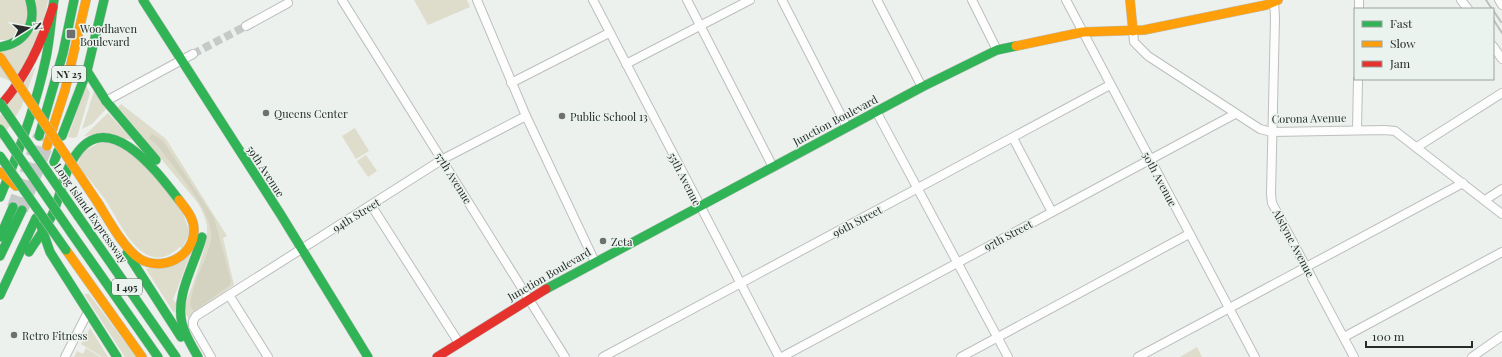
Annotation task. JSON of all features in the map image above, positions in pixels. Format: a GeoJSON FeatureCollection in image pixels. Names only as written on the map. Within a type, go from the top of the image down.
{"type":"FeatureCollection","features":[{"type":"Feature","properties":{"kind":"main road"},"geometry":{"type":"LineString","coordinates":[[0,47],[15,43],[28,32],[34,16],[30,0]]}},
{"type":"Feature","properties":{"kind":"main road","name":"NY 25"},"geometry":{"type":"LineString","coordinates":[[40,136],[63,53],[74,0]]}},
{"type":"Feature","properties":{"kind":"main road","name":"NY 25"},"geometry":{"type":"LineString","coordinates":[[47,146],[65,90],[86,0]]}},
{"type":"Feature","properties":{"kind":"main road"},"geometry":{"type":"LineString","coordinates":[[62,136],[87,71],[104,0]]}},
{"type":"Feature","properties":{"kind":"main road","name":"59th Avenue"},"geometry":{"type":"LineString","coordinates":[[143,0],[281,215],[301,250],[368,357]]}},
{"type":"Feature","properties":{"kind":"main road","name":"Corona Avenue"},"geometry":{"type":"LineString","coordinates":[[1130,0],[1133,31]]}},
{"type":"Feature","properties":{"kind":"main road","name":"Junction Boulevard"},"geometry":{"type":"LineString","coordinates":[[437,357],[529,299],[594,262],[876,111],[997,50],[1083,32],[1133,31],[1266,5],[1275,1]]}},
{"type":"Feature","properties":{"kind":"main road"},"geometry":{"type":"LineString","coordinates":[[0,106],[10,95],[35,54],[54,3]]}},
{"type":"Feature","properties":{"kind":"main road"},"geometry":{"type":"LineString","coordinates":[[0,197],[29,121],[40,82],[51,30],[54,3]]}},
{"type":"Feature","properties":{"kind":"main road"},"geometry":{"type":"LineString","coordinates":[[0,57],[98,203],[106,215],[137,257],[146,263],[162,265],[174,262],[184,255],[191,244],[193,226],[186,210],[133,149],[122,141],[111,138],[90,141],[78,151],[69,168],[53,214],[2,291]]}},
{"type":"Feature","properties":{"kind":"main road"},"geometry":{"type":"LineString","coordinates":[[87,71],[106,100],[190,201],[200,216],[202,237],[183,294],[180,314],[186,337],[198,357]]}},
{"type":"Feature","properties":{"kind":"main road","name":"Long Island Expressway"},"geometry":{"type":"LineString","coordinates":[[0,102],[176,357]]}},
{"type":"Feature","properties":{"kind":"main road","name":"I 495"},"geometry":{"type":"LineString","coordinates":[[0,129],[158,357]]}},
{"type":"Feature","properties":{"kind":"main road"},"geometry":{"type":"LineString","coordinates":[[54,162],[58,151]]}},
{"type":"Feature","properties":{"kind":"main road"},"geometry":{"type":"LineString","coordinates":[[0,156],[142,357]]}},
{"type":"Feature","properties":{"kind":"main road"},"geometry":{"type":"LineString","coordinates":[[0,172],[8,178],[33,208],[43,230],[50,252],[117,357]]}},
{"type":"Feature","properties":{"kind":"main road"},"geometry":{"type":"LineString","coordinates":[[0,237],[18,208],[0,256]]}},
{"type":"Feature","properties":{"kind":"main road"},"geometry":{"type":"LineString","coordinates":[[106,215],[115,234],[193,357]]}},
{"type":"Feature","properties":{"kind":"main road"},"geometry":{"type":"LineString","coordinates":[[2,291],[36,218]]}},
{"type":"Feature","properties":{"kind":"main road"},"geometry":{"type":"LineString","coordinates":[[29,252],[39,248],[50,252]]}},
{"type":"Feature","properties":{"kind":"street","name":"57th Avenue"},"geometry":{"type":"LineString","coordinates":[[342,0],[443,159],[565,357]]}},
{"type":"Feature","properties":{"kind":"street"},"geometry":{"type":"LineString","coordinates":[[477,0],[526,116],[594,262]]}},
{"type":"Feature","properties":{"kind":"street","name":"55th Avenue"},"geometry":{"type":"LineString","coordinates":[[593,0],[699,206],[780,357]]}},
{"type":"Feature","properties":{"kind":"street"},"geometry":{"type":"LineString","coordinates":[[687,0],[773,167]]}},
{"type":"Feature","properties":{"kind":"street"},"geometry":{"type":"LineString","coordinates":[[626,64],[750,0]]}},
{"type":"Feature","properties":{"kind":"street"},"geometry":{"type":"LineString","coordinates":[[782,0],[847,127]]}},
{"type":"Feature","properties":{"kind":"street"},"geometry":{"type":"LineString","coordinates":[[877,0],[922,87]]}},
{"type":"Feature","properties":{"kind":"street"},"geometry":{"type":"LineString","coordinates":[[972,0],[997,50]]}},
{"type":"Feature","properties":{"kind":"street","name":"50th Avenue"},"geometry":{"type":"LineString","coordinates":[[1066,0],[1255,357]]}},
{"type":"Feature","properties":{"kind":"street"},"geometry":{"type":"LineString","coordinates":[[1461,0],[1467,8]]}},
{"type":"Feature","properties":{"kind":"street"},"geometry":{"type":"LineString","coordinates":[[1499,0],[1502,4]]}},
{"type":"Feature","properties":{"kind":"street","name":"Alstyne Avenue"},"geometry":{"type":"LineString","coordinates":[[1275,1],[1272,203],[1354,357]]}},
{"type":"Feature","properties":{"kind":"street"},"geometry":{"type":"LineString","coordinates":[[246,26],[288,4]]}},
{"type":"Feature","properties":{"kind":"street","name":"Corona Avenue"},"geometry":{"type":"LineString","coordinates":[[1133,31],[1134,42],[1148,56],[1260,130],[1272,132],[1357,130],[1395,131],[1502,214]]}},
{"type":"Feature","properties":{"kind":"street"},"geometry":{"type":"LineString","coordinates":[[512,83],[609,33]]}},
{"type":"Feature","properties":{"kind":"street"},"geometry":{"type":"LineString","coordinates":[[1494,47],[1502,59]]}},
{"type":"Feature","properties":{"kind":"street"},"geometry":{"type":"LineString","coordinates":[[106,100],[193,54]]}},
{"type":"Feature","properties":{"kind":"street"},"geometry":{"type":"LineString","coordinates":[[1357,130],[1358,80]]}},
{"type":"Feature","properties":{"kind":"street","name":"96th Street"},"geometry":{"type":"LineString","coordinates":[[603,357],[1110,85]]}},
{"type":"Feature","properties":{"kind":"street"},"geometry":{"type":"LineString","coordinates":[[1417,147],[1502,93]]}},
{"type":"Feature","properties":{"kind":"street"},"geometry":{"type":"LineString","coordinates":[[876,111],[956,263],[1008,357]]}},
{"type":"Feature","properties":{"kind":"street","name":"97th Street"},"geometry":{"type":"LineString","coordinates":[[780,357],[1235,114]]}},
{"type":"Feature","properties":{"kind":"street","name":"94th Street"},"geometry":{"type":"LineString","coordinates":[[211,357],[194,330],[193,321],[196,316],[443,159],[526,116]]}},
{"type":"Feature","properties":{"kind":"street"},"geometry":{"type":"LineString","coordinates":[[1013,138],[1052,212]]}},
{"type":"Feature","properties":{"kind":"street"},"geometry":{"type":"LineString","coordinates":[[1138,357],[1463,183]]}},
{"type":"Feature","properties":{"kind":"street"},"geometry":{"type":"LineString","coordinates":[[1485,200],[1502,189]]}},
{"type":"Feature","properties":{"kind":"street"},"geometry":{"type":"LineString","coordinates":[[372,205],[459,343]]}},
{"type":"Feature","properties":{"kind":"street"},"geometry":{"type":"LineString","coordinates":[[961,357],[1190,234]]}},
{"type":"Feature","properties":{"kind":"street"},"geometry":{"type":"LineString","coordinates":[[1344,337],[1502,252]]}},
{"type":"Feature","properties":{"kind":"street"},"geometry":{"type":"LineString","coordinates":[[229,295],[268,357]]}},
{"type":"Feature","properties":{"kind":"street"},"geometry":{"type":"LineString","coordinates":[[65,357],[88,312]]}},
{"type":"Feature","properties":{"kind":"street"},"geometry":{"type":"LineString","coordinates":[[1472,357],[1502,336]]}},
{"type":"Feature","properties":{"kind":"shaded area"},"geometry":{"type":"Polygon","coordinates":[[[0,0],[27,0],[27,29],[9,40],[0,40],[0,0]]]}},
{"type":"Feature","properties":{"kind":"shaded area"},"geometry":{"type":"Polygon","coordinates":[[[36,0],[48,0],[42,33],[13,82],[0,77],[0,49],[18,47],[36,0]]]}},
{"type":"Feature","properties":{"kind":"shaded area"},"geometry":{"type":"Polygon","coordinates":[[[414,0],[467,0],[470,7],[428,25],[414,0]]]}},
{"type":"Feature","properties":{"kind":"shaded area"},"geometry":{"type":"Polygon","coordinates":[[[36,66],[21,108],[0,141],[0,116],[36,66]]]}},
{"type":"Feature","properties":{"kind":"shaded area"},"geometry":{"type":"Polygon","coordinates":[[[86,85],[90,93],[77,137],[68,137],[86,85]]]}},
{"type":"Feature","properties":{"kind":"shaded area"},"geometry":{"type":"Polygon","coordinates":[[[94,91],[106,109],[92,124],[82,129],[94,91]]]}},
{"type":"Feature","properties":{"kind":"shaded area"},"geometry":{"type":"Polygon","coordinates":[[[121,104],[166,139],[227,236],[223,238],[234,285],[188,318],[184,310],[205,245],[207,234],[206,220],[198,203],[118,107],[121,104]]]}},
{"type":"Feature","properties":{"kind":"shaded area"},"geometry":{"type":"Polygon","coordinates":[[[108,113],[133,140],[98,134],[84,136],[108,113]]]}},
{"type":"Feature","properties":{"kind":"shaded area"},"geometry":{"type":"Polygon","coordinates":[[[355,128],[369,151],[356,159],[342,136],[355,128]]]}},
{"type":"Feature","properties":{"kind":"shaded area"},"geometry":{"type":"Polygon","coordinates":[[[152,134],[163,141],[214,218],[231,281],[230,285],[194,311],[190,306],[191,297],[209,248],[211,229],[207,217],[192,191],[158,146],[149,138],[152,134]]]}},
{"type":"Feature","properties":{"kind":"shaded area"},"geometry":{"type":"Polygon","coordinates":[[[102,141],[128,148],[180,205],[190,233],[182,248],[180,247],[167,256],[156,257],[145,254],[127,236],[103,196],[77,165],[82,153],[102,141]]]}},
{"type":"Feature","properties":{"kind":"shaded area"},"geometry":{"type":"Polygon","coordinates":[[[366,155],[377,171],[368,177],[357,161],[366,155]]]}},
{"type":"Feature","properties":{"kind":"shaded area"},"geometry":{"type":"Polygon","coordinates":[[[191,252],[173,300],[177,304],[174,313],[146,269],[191,252]]]}},
{"type":"Feature","properties":{"kind":"shaded area"},"geometry":{"type":"Polygon","coordinates":[[[84,294],[89,294],[136,357],[125,357],[84,294]]]}},
{"type":"Feature","properties":{"kind":"shaded area"},"geometry":{"type":"Polygon","coordinates":[[[90,328],[108,357],[102,357],[81,344],[90,328]]]}},
{"type":"Feature","properties":{"kind":"shaded area"},"geometry":{"type":"Polygon","coordinates":[[[1197,347],[1202,357],[1180,357],[1197,347]]]}},
{"type":"Feature","properties":{"kind":"shaded area"},"geometry":{"type":"Polygon","coordinates":[[[86,348],[100,357],[74,357],[77,351],[83,354],[86,348]]]}},
{"type":"Feature","properties":{"kind":"tunnel"},"geometry":{"type":"LineString","coordinates":[[193,54],[246,26]]}},
{"type":"Feature","properties":{"kind":"tunnel"},"geometry":{"type":"LineString","coordinates":[[13,207],[39,136]]}},
{"type":"Feature","properties":{"kind":"tunnel"},"geometry":{"type":"LineString","coordinates":[[22,210],[47,146]]}},
{"type":"Feature","properties":{"kind":"railway"},"geometry":{"type":"LineString","coordinates":[[1486,0],[1491,8]]}},
{"type":"Feature","properties":{"kind":"railway"},"geometry":{"type":"LineString","coordinates":[[1494,12],[1501,22]]}},
{"type":"Feature","properties":{"kind":"railway"},"geometry":{"type":"LineString","coordinates":[[1494,21],[1502,33]]}},
{"type":"Feature","properties":{"kind":"traffic: fast"},"geometry":{"type":"LineString","coordinates":[[0,47],[9,45],[16,41],[27,31],[32,17],[30,0]]}},
{"type":"Feature","properties":{"kind":"traffic: fast"},"geometry":{"type":"LineString","coordinates":[[0,197],[20,146],[42,76],[54,0]]}},
{"type":"Feature","properties":{"kind":"traffic: fast"},"geometry":{"type":"LineString","coordinates":[[39,136],[63,53],[74,0]]}},
{"type":"Feature","properties":{"kind":"traffic: fast"},"geometry":{"type":"LineString","coordinates":[[62,136],[87,71],[104,0]]}},
{"type":"Feature","properties":{"kind":"traffic: fast"},"geometry":{"type":"LineString","coordinates":[[143,0],[281,215],[368,357]]}},
{"type":"Feature","properties":{"kind":"traffic: fast"},"geometry":{"type":"LineString","coordinates":[[546,289],[922,87],[997,50],[1016,46]]}},
{"type":"Feature","properties":{"kind":"traffic: fast"},"geometry":{"type":"LineString","coordinates":[[87,71],[106,101]]}},
{"type":"Feature","properties":{"kind":"traffic: fast"},"geometry":{"type":"LineString","coordinates":[[106,101],[156,160]]}},
{"type":"Feature","properties":{"kind":"traffic: fast"},"geometry":{"type":"LineString","coordinates":[[0,103],[78,216]]}},
{"type":"Feature","properties":{"kind":"traffic: fast"},"geometry":{"type":"LineString","coordinates":[[0,129],[72,234]]}},
{"type":"Feature","properties":{"kind":"traffic: fast"},"geometry":{"type":"LineString","coordinates":[[29,252],[51,218],[71,163],[75,156],[88,142],[102,138],[117,140],[132,149],[159,175],[179,200]]}},
{"type":"Feature","properties":{"kind":"traffic: fast"},"geometry":{"type":"LineString","coordinates":[[54,162],[58,151]]}},
{"type":"Feature","properties":{"kind":"traffic: fast"},"geometry":{"type":"LineString","coordinates":[[0,156],[66,250]]}},
{"type":"Feature","properties":{"kind":"traffic: fast"},"geometry":{"type":"LineString","coordinates":[[0,237],[13,207]]}},
{"type":"Feature","properties":{"kind":"traffic: fast"},"geometry":{"type":"LineString","coordinates":[[0,256],[22,210]]}},
{"type":"Feature","properties":{"kind":"traffic: fast"},"geometry":{"type":"LineString","coordinates":[[78,216],[176,357]]}},
{"type":"Feature","properties":{"kind":"traffic: fast"},"geometry":{"type":"LineString","coordinates":[[0,295],[36,218]]}},
{"type":"Feature","properties":{"kind":"traffic: fast"},"geometry":{"type":"LineString","coordinates":[[41,226],[50,252],[117,357]]}},
{"type":"Feature","properties":{"kind":"traffic: fast"},"geometry":{"type":"LineString","coordinates":[[72,234],[158,357]]}},
{"type":"Feature","properties":{"kind":"traffic: fast"},"geometry":{"type":"LineString","coordinates":[[198,357],[189,341],[182,323],[181,302],[183,291],[202,237]]}},
{"type":"Feature","properties":{"kind":"traffic: fast"},"geometry":{"type":"LineString","coordinates":[[127,253],[181,337]]}},
{"type":"Feature","properties":{"kind":"traffic: slow"},"geometry":{"type":"LineString","coordinates":[[47,146],[65,90],[86,0]]}},
{"type":"Feature","properties":{"kind":"traffic: slow"},"geometry":{"type":"LineString","coordinates":[[1130,0],[1133,31]]}},
{"type":"Feature","properties":{"kind":"traffic: slow"},"geometry":{"type":"LineString","coordinates":[[1016,46],[1083,32],[1144,30],[1266,5],[1278,0]]}},
{"type":"Feature","properties":{"kind":"traffic: slow"},"geometry":{"type":"LineString","coordinates":[[0,57],[98,203]]}},
{"type":"Feature","properties":{"kind":"traffic: slow"},"geometry":{"type":"LineString","coordinates":[[0,172],[16,186]]}},
{"type":"Feature","properties":{"kind":"traffic: slow"},"geometry":{"type":"LineString","coordinates":[[98,203],[128,248],[140,259],[149,263],[158,264],[175,260],[189,248],[193,240],[193,222],[179,200]]}},
{"type":"Feature","properties":{"kind":"traffic: slow"},"geometry":{"type":"LineString","coordinates":[[66,250],[142,357]]}},
{"type":"Feature","properties":{"kind":"traffic: jam"},"geometry":{"type":"LineString","coordinates":[[0,106],[18,84],[32,60],[53,7]]}},
{"type":"Feature","properties":{"kind":"traffic: jam"},"geometry":{"type":"LineString","coordinates":[[437,357],[546,289]]}},
{"type":"Feature","properties":{"kind":"place","name":"Woodhaven Boulevard"},"geometry":{"type":"Point","coordinates":[71,34]}},
{"type":"Feature","properties":{"kind":"place","name":"Queens Center"},"geometry":{"type":"Point","coordinates":[266,113]}},
{"type":"Feature","properties":{"kind":"place","name":"Public School 13"},"geometry":{"type":"Point","coordinates":[562,116]}},
{"type":"Feature","properties":{"kind":"place","name":"Zeta"},"geometry":{"type":"Point","coordinates":[603,241]}},
{"type":"Feature","properties":{"kind":"place","name":"Retro Fitness"},"geometry":{"type":"Point","coordinates":[14,335]}}]}
